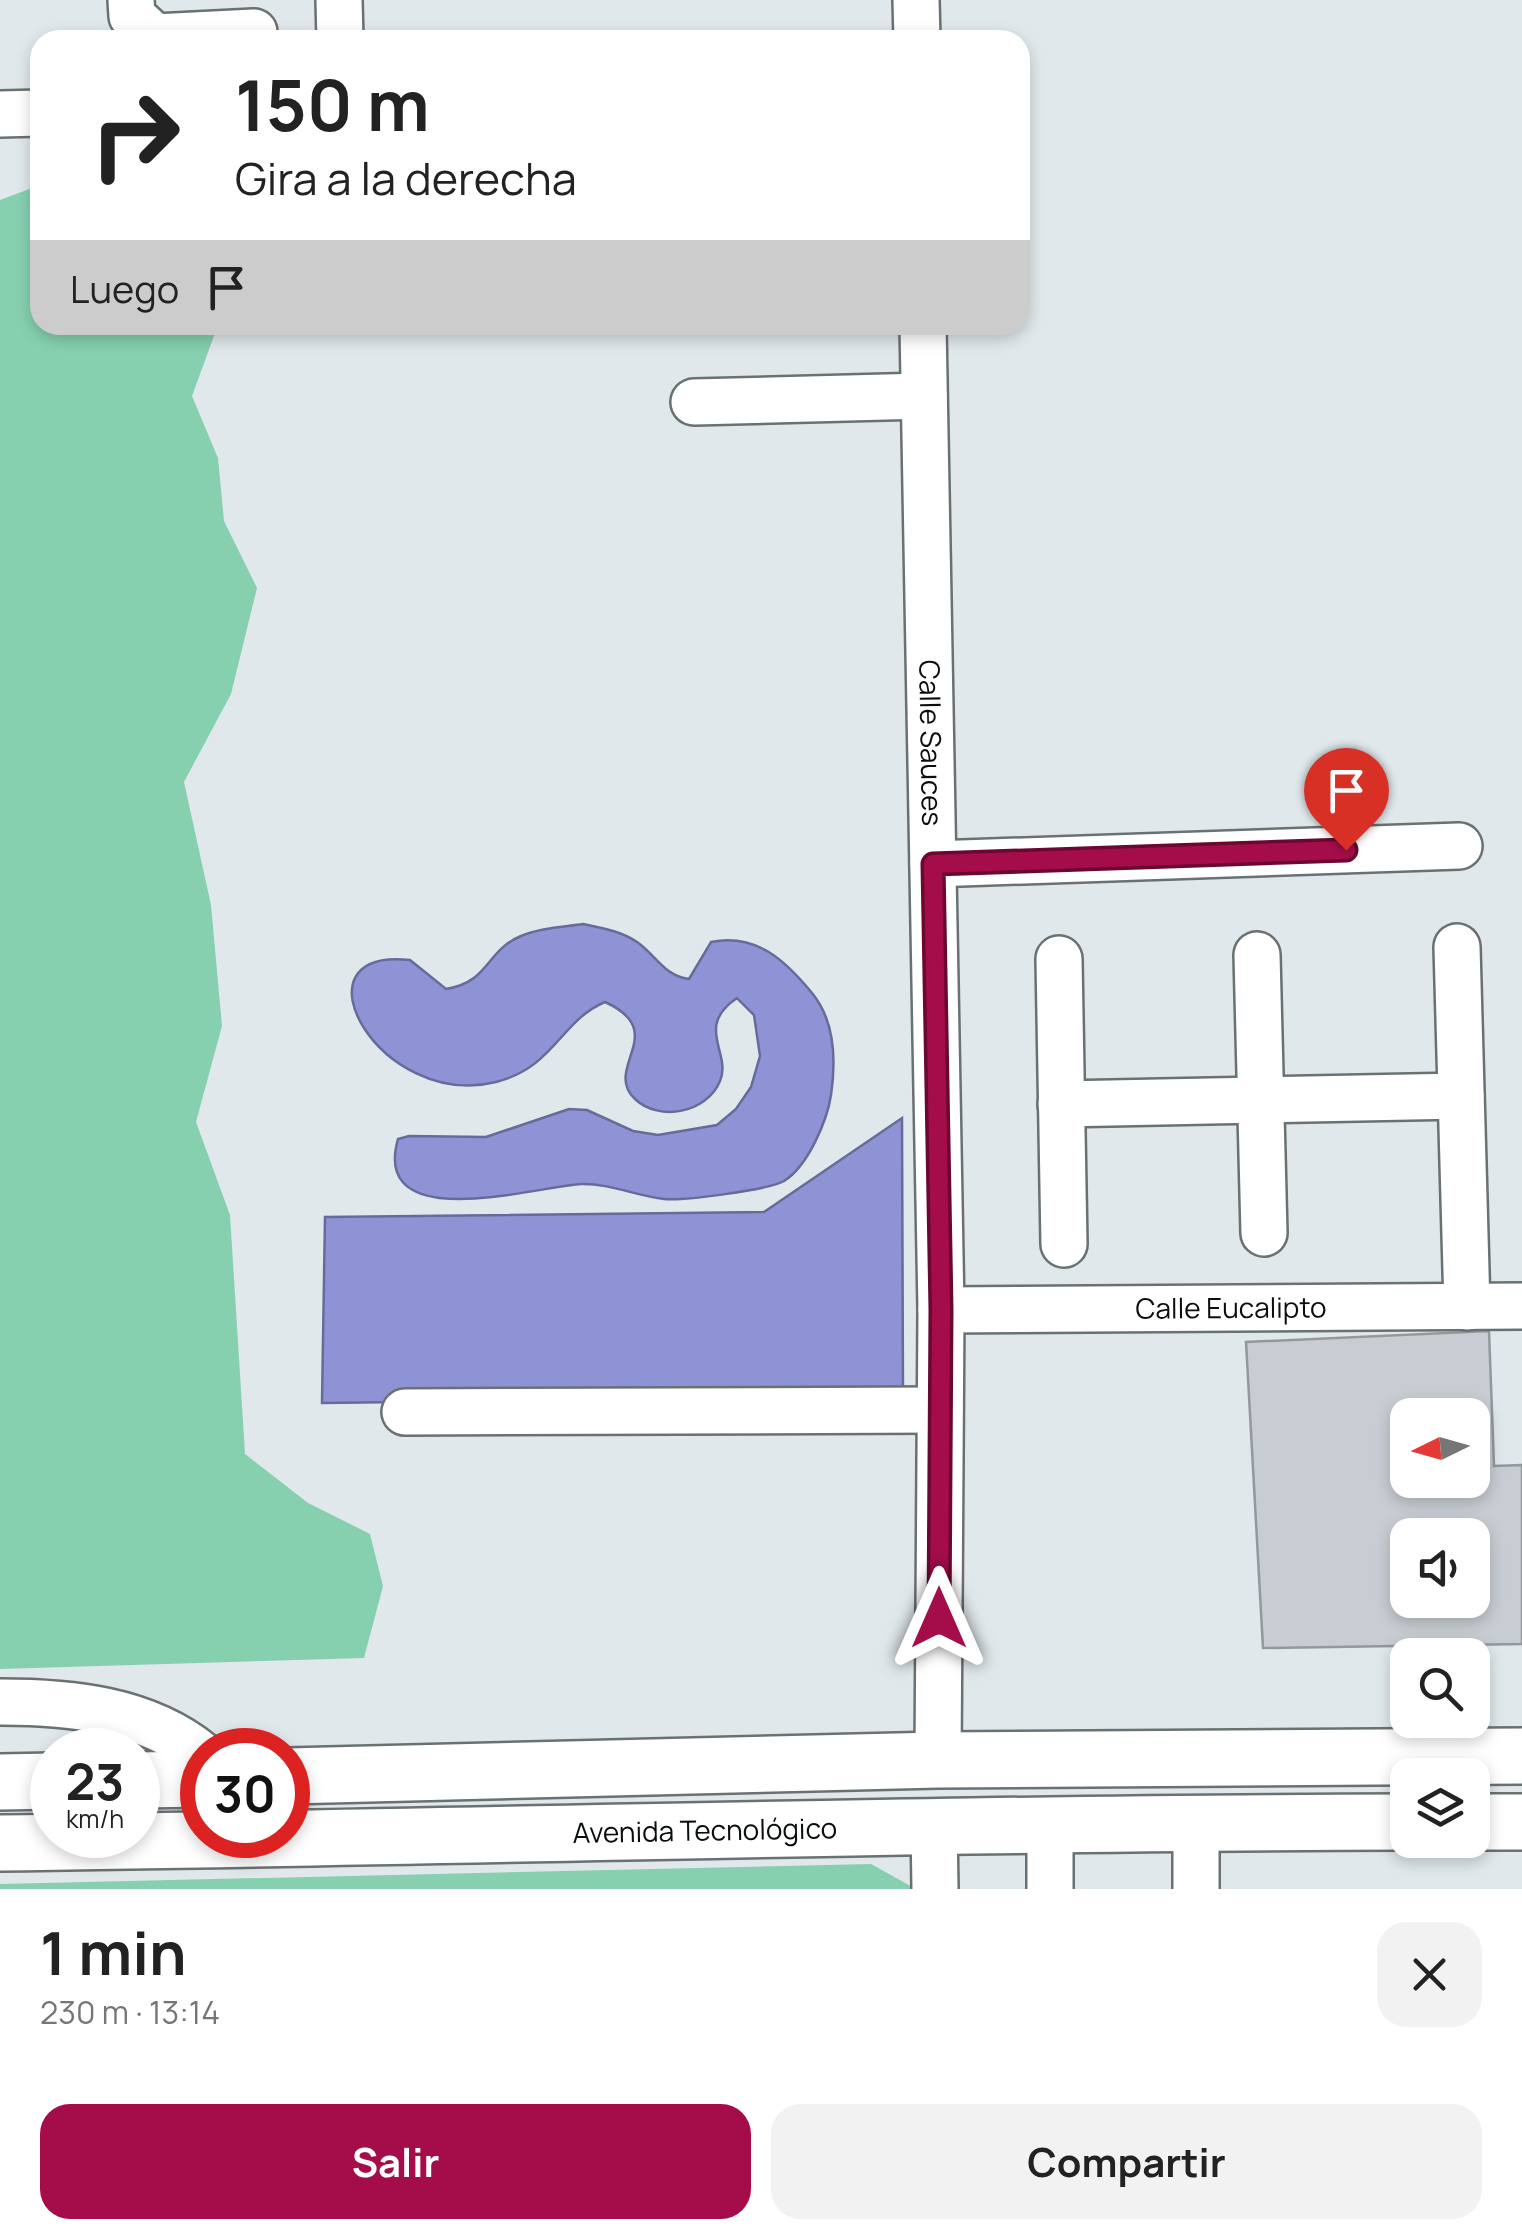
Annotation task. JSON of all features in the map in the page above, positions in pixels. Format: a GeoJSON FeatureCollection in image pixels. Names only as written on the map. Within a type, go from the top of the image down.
{"type":"FeatureCollection","features":[{"type":"Feature","properties":{"kind":"main road"},"geometry":{"type":"LineString","coordinates":[[1196,1823],[1197,1756]]}},
{"type":"Feature","properties":{"kind":"main road"},"geometry":{"type":"LineString","coordinates":[[310,1775],[938,1760],[1522,1756]]}},
{"type":"Feature","properties":{"kind":"main road"},"geometry":{"type":"LineString","coordinates":[[392,1771],[396,1838]]}},
{"type":"Feature","properties":{"kind":"main road"},"geometry":{"type":"LineString","coordinates":[[0,1782],[30,1781]]}},
{"type":"Feature","properties":{"kind":"main road","name":"Avenida Tecnológico"},"geometry":{"type":"LineString","coordinates":[[0,1842],[396,1838],[934,1824],[1390,1822]]}},
{"type":"Feature","properties":{"kind":"main road"},"geometry":{"type":"LineString","coordinates":[[1490,1822],[1522,1822]]}},
{"type":"Feature","properties":{"kind":"street"},"geometry":{"type":"LineString","coordinates":[[131,0],[132,16],[147,30]]}},
{"type":"Feature","properties":{"kind":"street"},"geometry":{"type":"LineString","coordinates":[[340,0],[340,30]]}},
{"type":"Feature","properties":{"kind":"street"},"geometry":{"type":"LineString","coordinates":[[916,0],[917,30]]}},
{"type":"Feature","properties":{"kind":"street"},"geometry":{"type":"LineString","coordinates":[[208,30],[254,24]]}},
{"type":"Feature","properties":{"kind":"street"},"geometry":{"type":"LineString","coordinates":[[0,114],[30,114]]}},
{"type":"Feature","properties":{"kind":"street","name":"Calle Sauces"},"geometry":{"type":"LineString","coordinates":[[923,335],[941,1310],[938,1760]]}},
{"type":"Feature","properties":{"kind":"street"},"geometry":{"type":"LineString","coordinates":[[694,402],[924,396]]}},
{"type":"Feature","properties":{"kind":"street"},"geometry":{"type":"LineString","coordinates":[[933,864],[1459,846]]}},
{"type":"Feature","properties":{"kind":"street"},"geometry":{"type":"LineString","coordinates":[[1457,947],[1467,1307]]}},
{"type":"Feature","properties":{"kind":"street"},"geometry":{"type":"LineString","coordinates":[[1256,955],[1264,1233]]}},
{"type":"Feature","properties":{"kind":"street"},"geometry":{"type":"LineString","coordinates":[[1059,959],[1064,1244]]}},
{"type":"Feature","properties":{"kind":"street"},"geometry":{"type":"LineString","coordinates":[[1061,1104],[1461,1096]]}},
{"type":"Feature","properties":{"kind":"street","name":"Calle Eucalipto"},"geometry":{"type":"LineString","coordinates":[[941,1310],[1522,1306]]}},
{"type":"Feature","properties":{"kind":"street"},"geometry":{"type":"LineString","coordinates":[[405,1412],[940,1410]]}},
{"type":"Feature","properties":{"kind":"street"},"geometry":{"type":"LineString","coordinates":[[0,1702],[43,1702],[126,1716],[158,1726],[180,1740]]}},
{"type":"Feature","properties":{"kind":"street"},"geometry":{"type":"LineString","coordinates":[[1196,1823],[1196,1889]]}},
{"type":"Feature","properties":{"kind":"street"},"geometry":{"type":"LineString","coordinates":[[934,1824],[935,1889]]}},
{"type":"Feature","properties":{"kind":"street"},"geometry":{"type":"LineString","coordinates":[[1050,1824],[1050,1889]]}},
{"type":"Feature","properties":{"kind":"green space"},"geometry":{"type":"Polygon","coordinates":[[[30,189],[30,335],[214,335],[192,396],[218,458],[224,521],[257,588],[231,694],[184,782],[211,905],[222,1026],[196,1122],[230,1215],[245,1454],[308,1503],[370,1534],[383,1586],[364,1658],[0,1669],[0,200],[30,189]]]}},
{"type":"Feature","properties":{"kind":"green space"},"geometry":{"type":"Polygon","coordinates":[[[871,1864],[916,1889],[0,1889],[0,1884],[871,1864]]]}},
{"type":"Feature","properties":{"kind":"water"},"geometry":{"type":"Polygon","coordinates":[[[583,924],[631,938],[667,969],[689,979],[711,942],[727,940],[756,945],[780,960],[812,993],[829,1029],[833,1082],[821,1130],[793,1174],[761,1188],[674,1199],[591,1184],[463,1199],[433,1197],[409,1188],[396,1169],[398,1139],[486,1137],[569,1109],[587,1110],[633,1131],[658,1135],[717,1125],[736,1109],[751,1087],[760,1056],[754,1015],[737,998],[718,1019],[720,1081],[705,1101],[682,1111],[657,1110],[635,1099],[627,1087],[626,1075],[635,1038],[633,1025],[605,1002],[577,1020],[532,1066],[496,1082],[454,1085],[416,1073],[385,1053],[363,1027],[353,1001],[355,978],[374,963],[410,960],[446,989],[471,980],[509,942],[521,936],[583,924]]]}},
{"type":"Feature","properties":{"kind":"water"},"geometry":{"type":"Polygon","coordinates":[[[902,1118],[903,1396],[322,1403],[325,1217],[764,1212],[902,1118]]]}},
{"type":"Feature","properties":{"kind":"building"},"geometry":{"type":"Polygon","coordinates":[[[1489,1331],[1494,1466],[1522,1465],[1522,1644],[1490,1644],[1490,1638],[1390,1638],[1390,1646],[1263,1648],[1246,1342],[1489,1331]]]}},
{"type":"Feature","properties":{"kind":"route"},"geometry":{"type":"LineString","coordinates":[[939,1618],[941,1310],[933,864],[1346,850]]}}]}
